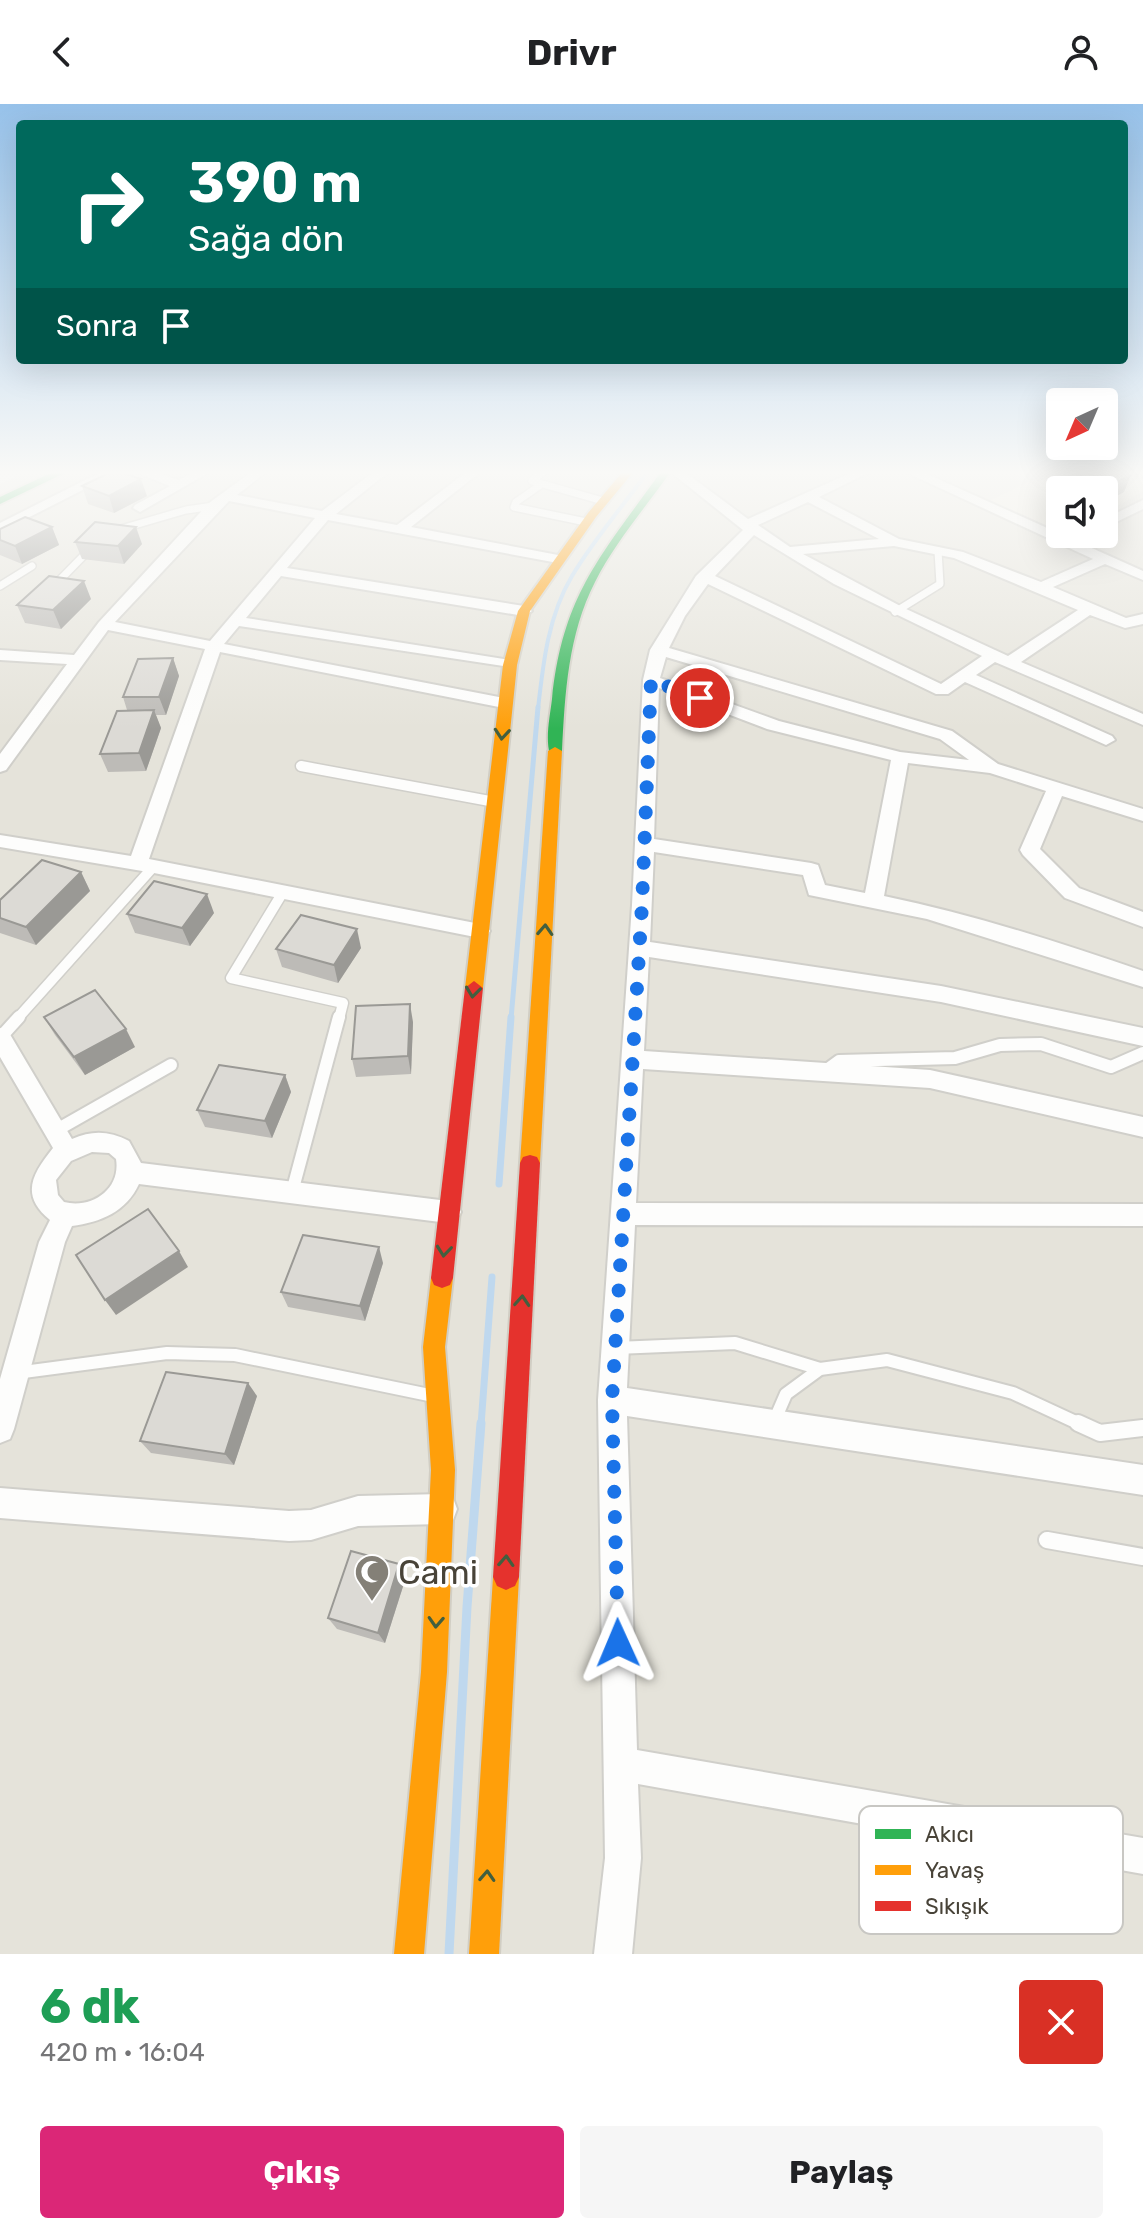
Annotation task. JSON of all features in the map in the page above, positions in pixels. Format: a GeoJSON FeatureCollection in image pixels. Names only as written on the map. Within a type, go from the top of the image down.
{"type":"FeatureCollection","features":[{"type":"Feature","properties":{"kind":"main road"},"geometry":{"type":"LineString","coordinates":[[409,1954],[434,1672],[443,1470],[434,1347],[448,1212],[510,665],[524,611],[560,556]]}},
{"type":"Feature","properties":{"kind":"main road"},"geometry":{"type":"LineString","coordinates":[[484,1954],[559,677],[569,631],[589,582],[609,556]]}},
{"type":"Feature","properties":{"kind":"street"},"geometry":{"type":"LineString","coordinates":[[0,766],[104,625],[168,556]]}},
{"type":"Feature","properties":{"kind":"street"},"geometry":{"type":"LineString","coordinates":[[146,865],[214,646],[289,556]]}},
{"type":"Feature","properties":{"kind":"street"},"geometry":{"type":"LineString","coordinates":[[543,556],[558,559]]}},
{"type":"Feature","properties":{"kind":"street"},"geometry":{"type":"LineString","coordinates":[[613,1954],[623,1858],[612,1400],[639,948],[651,680],[658,650],[703,576],[722,556]]}},
{"type":"Feature","properties":{"kind":"street"},"geometry":{"type":"LineString","coordinates":[[798,556],[895,612],[1143,720]]}},
{"type":"Feature","properties":{"kind":"street"},"geometry":{"type":"LineString","coordinates":[[961,556],[1125,623],[1143,619]]}},
{"type":"Feature","properties":{"kind":"street"},"geometry":{"type":"LineString","coordinates":[[1099,556],[1143,576]]}},
{"type":"Feature","properties":{"kind":"street"},"geometry":{"type":"LineString","coordinates":[[1041,587],[1105,559]]}},
{"type":"Feature","properties":{"kind":"street"},"geometry":{"type":"LineString","coordinates":[[277,571],[524,611]]}},
{"type":"Feature","properties":{"kind":"street"},"geometry":{"type":"LineString","coordinates":[[703,576],[942,691],[994,655]]}},
{"type":"Feature","properties":{"kind":"street"},"geometry":{"type":"LineString","coordinates":[[1010,662],[1089,609]]}},
{"type":"Feature","properties":{"kind":"street"},"geometry":{"type":"LineString","coordinates":[[234,621],[510,665]]}},
{"type":"Feature","properties":{"kind":"street"},"geometry":{"type":"LineString","coordinates":[[104,625],[504,703]]}},
{"type":"Feature","properties":{"kind":"street"},"geometry":{"type":"LineString","coordinates":[[658,650],[946,735],[992,768]]}},
{"type":"Feature","properties":{"kind":"street"},"geometry":{"type":"LineString","coordinates":[[0,655],[77,660]]}},
{"type":"Feature","properties":{"kind":"street"},"geometry":{"type":"LineString","coordinates":[[964,676],[1106,740]]}},
{"type":"Feature","properties":{"kind":"street"},"geometry":{"type":"LineString","coordinates":[[651,680],[773,725],[900,757],[992,768],[1143,815]]}},
{"type":"Feature","properties":{"kind":"street"},"geometry":{"type":"LineString","coordinates":[[873,901],[900,757]]}},
{"type":"Feature","properties":{"kind":"street"},"geometry":{"type":"LineString","coordinates":[[1056,788],[1030,850],[1072,893],[1143,920]]}},
{"type":"Feature","properties":{"kind":"street"},"geometry":{"type":"LineString","coordinates":[[0,841],[146,865],[480,931]]}},
{"type":"Feature","properties":{"kind":"street"},"geometry":{"type":"LineString","coordinates":[[644,844],[811,870],[816,890],[927,912],[1143,979]]}},
{"type":"Feature","properties":{"kind":"street"},"geometry":{"type":"LineString","coordinates":[[639,948],[941,994],[1143,1037]]}},
{"type":"Feature","properties":{"kind":"street"},"geometry":{"type":"LineString","coordinates":[[0,1037],[61,1141]]}},
{"type":"Feature","properties":{"kind":"street"},"geometry":{"type":"LineString","coordinates":[[631,1059],[930,1079],[1143,1127]]}},
{"type":"Feature","properties":{"kind":"street"},"geometry":{"type":"LineString","coordinates":[[61,1141],[116,1145],[130,1161],[131,1172],[119,1195],[108,1205],[79,1215],[65,1214],[45,1201],[42,1189],[61,1141]]}},
{"type":"Feature","properties":{"kind":"street"},"geometry":{"type":"LineString","coordinates":[[131,1172],[448,1212]]}},
{"type":"Feature","properties":{"kind":"street"},"geometry":{"type":"LineString","coordinates":[[0,1429],[52,1242],[65,1214]]}},
{"type":"Feature","properties":{"kind":"street"},"geometry":{"type":"LineString","coordinates":[[621,1214],[1143,1215]]}},
{"type":"Feature","properties":{"kind":"street"},"geometry":{"type":"LineString","coordinates":[[612,1400],[1143,1480]]}},
{"type":"Feature","properties":{"kind":"street"},"geometry":{"type":"LineString","coordinates":[[0,1503],[289,1526],[311,1525],[358,1511],[442,1509]]}},
{"type":"Feature","properties":{"kind":"street"},"geometry":{"type":"LineString","coordinates":[[621,1764],[859,1806]]}},
{"type":"Feature","properties":{"kind":"street"},"geometry":{"type":"LineString","coordinates":[[1123,1852],[1143,1856]]}},
{"type":"Feature","properties":{"kind":"lane"},"geometry":{"type":"LineString","coordinates":[[42,599],[85,556]]}},
{"type":"Feature","properties":{"kind":"lane"},"geometry":{"type":"LineString","coordinates":[[895,612],[940,584],[938,556]]}},
{"type":"Feature","properties":{"kind":"lane"},"geometry":{"type":"LineString","coordinates":[[0,586],[32,566]]}},
{"type":"Feature","properties":{"kind":"lane"},"geometry":{"type":"LineString","coordinates":[[301,766],[495,802]]}},
{"type":"Feature","properties":{"kind":"lane"},"geometry":{"type":"LineString","coordinates":[[0,1037],[146,865]]}},
{"type":"Feature","properties":{"kind":"lane"},"geometry":{"type":"LineString","coordinates":[[283,892],[231,978],[343,1003],[292,1192]]}},
{"type":"Feature","properties":{"kind":"lane"},"geometry":{"type":"LineString","coordinates":[[824,1072],[839,1061],[955,1058],[1000,1045],[1041,1044],[1111,1067],[1143,1053]]}},
{"type":"Feature","properties":{"kind":"lane"},"geometry":{"type":"LineString","coordinates":[[61,1141],[171,1065]]}},
{"type":"Feature","properties":{"kind":"lane"},"geometry":{"type":"LineString","coordinates":[[615,1348],[735,1343],[820,1369],[887,1360],[1013,1393],[1100,1433],[1143,1428]]}},
{"type":"Feature","properties":{"kind":"lane"},"geometry":{"type":"LineString","coordinates":[[16,1373],[167,1353],[235,1355],[437,1397]]}},
{"type":"Feature","properties":{"kind":"lane"},"geometry":{"type":"LineString","coordinates":[[773,1424],[786,1394],[820,1369]]}},
{"type":"Feature","properties":{"kind":"lane"},"geometry":{"type":"LineString","coordinates":[[1047,1540],[1143,1557]]}},
{"type":"Feature","properties":{"kind":"shaded area"},"geometry":{"type":"Polygon","coordinates":[[[0,556],[1143,556],[1143,1954],[0,1954],[0,556]]]}},
{"type":"Feature","properties":{"kind":"building"},"geometry":{"type":"Polygon","coordinates":[[[49,576],[84,581],[53,610],[17,605],[49,576]]]}},
{"type":"Feature","properties":{"kind":"building"},"geometry":{"type":"Polygon","coordinates":[[[173,658],[159,697],[123,697],[138,659],[173,658]]]}},
{"type":"Feature","properties":{"kind":"building"},"geometry":{"type":"Polygon","coordinates":[[[154,710],[139,753],[100,754],[117,711],[154,710]]]}},
{"type":"Feature","properties":{"kind":"building"},"geometry":{"type":"Polygon","coordinates":[[[42,860],[81,872],[26,927],[0,918],[0,900],[42,860]]]}},
{"type":"Feature","properties":{"kind":"building"},"geometry":{"type":"Polygon","coordinates":[[[154,881],[207,894],[182,928],[127,914],[154,881]]]}},
{"type":"Feature","properties":{"kind":"building"},"geometry":{"type":"Polygon","coordinates":[[[301,915],[357,929],[334,965],[276,949],[301,915]]]}},
{"type":"Feature","properties":{"kind":"building"},"geometry":{"type":"Polygon","coordinates":[[[95,990],[126,1029],[74,1057],[44,1017],[95,990]]]}},
{"type":"Feature","properties":{"kind":"building"},"geometry":{"type":"Polygon","coordinates":[[[410,1004],[408,1056],[352,1059],[356,1006],[410,1004]]]}},
{"type":"Feature","properties":{"kind":"building"},"geometry":{"type":"Polygon","coordinates":[[[219,1065],[285,1075],[265,1121],[197,1110],[219,1065]]]}},
{"type":"Feature","properties":{"kind":"building"},"geometry":{"type":"Polygon","coordinates":[[[148,1209],[179,1251],[105,1300],[76,1255],[148,1209]]]}},
{"type":"Feature","properties":{"kind":"building"},"geometry":{"type":"Polygon","coordinates":[[[303,1235],[379,1247],[360,1306],[281,1292],[303,1235]]]}},
{"type":"Feature","properties":{"kind":"building"},"geometry":{"type":"Polygon","coordinates":[[[166,1372],[248,1383],[225,1454],[140,1441],[166,1372]]]}},
{"type":"Feature","properties":{"kind":"building","name":"Cami"},"geometry":{"type":"Polygon","coordinates":[[[351,1551],[399,1564],[378,1633],[328,1618],[351,1551]]]}},
{"type":"Feature","properties":{"kind":"waterway"},"geometry":{"type":"LineString","coordinates":[[538,709],[548,641],[557,607],[585,556]]}},
{"type":"Feature","properties":{"kind":"waterway"},"geometry":{"type":"LineString","coordinates":[[511,1019],[538,707]]}},
{"type":"Feature","properties":{"kind":"waterway"},"geometry":{"type":"LineString","coordinates":[[499,1184],[511,1017]]}},
{"type":"Feature","properties":{"kind":"waterway"},"geometry":{"type":"LineString","coordinates":[[481,1425],[492,1277]]}},
{"type":"Feature","properties":{"kind":"waterway"},"geometry":{"type":"LineString","coordinates":[[449,1954],[467,1607],[481,1423]]}},
{"type":"Feature","properties":{"kind":"traffic: fast"},"geometry":{"type":"LineString","coordinates":[[555,751],[563,665],[572,623],[589,582],[605,556]]}},
{"type":"Feature","properties":{"kind":"traffic: slow"},"geometry":{"type":"LineString","coordinates":[[474,988],[510,665],[524,611],[563,556]]}},
{"type":"Feature","properties":{"kind":"traffic: slow"},"geometry":{"type":"LineString","coordinates":[[530,1163],[555,751]]}},
{"type":"Feature","properties":{"kind":"traffic: slow"},"geometry":{"type":"LineString","coordinates":[[409,1954],[434,1672],[443,1470],[434,1347],[442,1278]]}},
{"type":"Feature","properties":{"kind":"traffic: slow"},"geometry":{"type":"LineString","coordinates":[[484,1954],[506,1577]]}},
{"type":"Feature","properties":{"kind":"traffic: jam"},"geometry":{"type":"LineString","coordinates":[[442,1278],[474,988]]}},
{"type":"Feature","properties":{"kind":"traffic: jam"},"geometry":{"type":"LineString","coordinates":[[506,1577],[530,1163]]}},
{"type":"Feature","properties":{"kind":"place","name":"Cami"},"geometry":{"type":"Point","coordinates":[372,1603]}},
{"type":"Feature","properties":{"kind":"route"},"geometry":{"type":"LineString","coordinates":[[618,1643],[612,1400],[642,905],[651,680],[700,698]]}}]}
